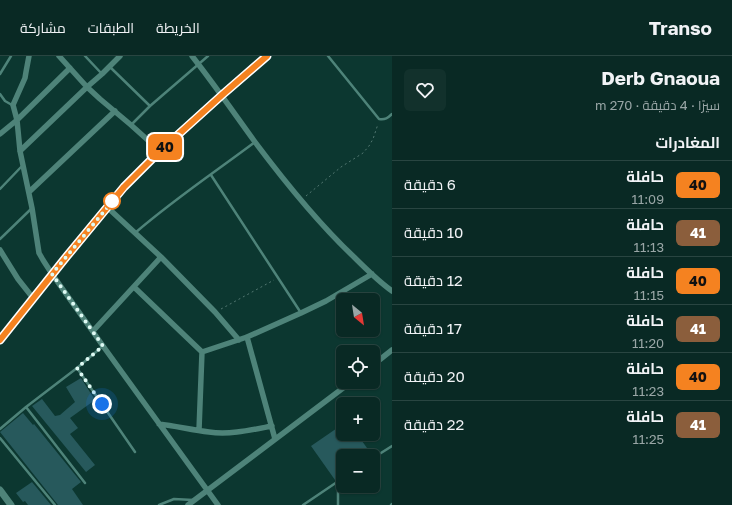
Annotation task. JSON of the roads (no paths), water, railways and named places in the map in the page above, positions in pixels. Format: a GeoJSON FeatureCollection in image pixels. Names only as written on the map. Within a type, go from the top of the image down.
{"type":"FeatureCollection","features":[{"type":"Feature","properties":{"kind":"street"},"geometry":{"type":"LineString","coordinates":[[29,56],[26,72],[13,105],[17,120],[20,151],[32,208],[39,253],[103,346],[218,505]]}},
{"type":"Feature","properties":{"kind":"street"},"geometry":{"type":"LineString","coordinates":[[59,56],[87,87],[160,151]]}},
{"type":"Feature","properties":{"kind":"street"},"geometry":{"type":"LineString","coordinates":[[20,151],[120,56]]}},
{"type":"Feature","properties":{"kind":"street"},"geometry":{"type":"LineString","coordinates":[[192,56],[301,200],[333,237],[392,291]]}},
{"type":"Feature","properties":{"kind":"street"},"geometry":{"type":"LineString","coordinates":[[0,340],[124,187],[160,151],[267,56]]}},
{"type":"Feature","properties":{"kind":"street"},"geometry":{"type":"LineString","coordinates":[[0,134],[17,120],[70,68]]}},
{"type":"Feature","properties":{"kind":"street"},"geometry":{"type":"LineString","coordinates":[[29,192],[114,111]]}},
{"type":"Feature","properties":{"kind":"street"},"geometry":{"type":"LineString","coordinates":[[107,207],[161,257],[215,312],[239,340]]}},
{"type":"Feature","properties":{"kind":"street"},"geometry":{"type":"LineString","coordinates":[[0,250],[18,279],[33,298]]}},
{"type":"Feature","properties":{"kind":"street"},"geometry":{"type":"LineString","coordinates":[[93,331],[161,257]]}},
{"type":"Feature","properties":{"kind":"street"},"geometry":{"type":"LineString","coordinates":[[202,352],[247,337],[301,313],[326,301],[372,274]]}},
{"type":"Feature","properties":{"kind":"street"},"geometry":{"type":"LineString","coordinates":[[134,287],[202,352],[199,430]]}},
{"type":"Feature","properties":{"kind":"street"},"geometry":{"type":"LineString","coordinates":[[0,334],[8,330]]}},
{"type":"Feature","properties":{"kind":"street"},"geometry":{"type":"LineString","coordinates":[[247,337],[275,439]]}},
{"type":"Feature","properties":{"kind":"street"},"geometry":{"type":"LineString","coordinates":[[380,359],[392,350]]}},
{"type":"Feature","properties":{"kind":"street"},"geometry":{"type":"LineString","coordinates":[[188,505],[342,389]]}},
{"type":"Feature","properties":{"kind":"street"},"geometry":{"type":"LineString","coordinates":[[159,424],[224,433],[272,426]]}},
{"type":"Feature","properties":{"kind":"street"},"geometry":{"type":"LineString","coordinates":[[0,490],[11,505]]}},
{"type":"Feature","properties":{"kind":"lane"},"geometry":{"type":"LineString","coordinates":[[0,74],[11,56]]}},
{"type":"Feature","properties":{"kind":"lane"},"geometry":{"type":"LineString","coordinates":[[85,56],[102,74]]}},
{"type":"Feature","properties":{"kind":"lane"},"geometry":{"type":"LineString","coordinates":[[132,125],[150,106],[208,56]]}},
{"type":"Feature","properties":{"kind":"lane"},"geometry":{"type":"LineString","coordinates":[[328,56],[379,119],[383,120],[392,114]]}},
{"type":"Feature","properties":{"kind":"lane"},"geometry":{"type":"LineString","coordinates":[[110,67],[150,106]]}},
{"type":"Feature","properties":{"kind":"lane"},"geometry":{"type":"LineString","coordinates":[[0,94],[5,101],[13,105]]}},
{"type":"Feature","properties":{"kind":"lane"},"geometry":{"type":"LineString","coordinates":[[135,233],[157,214],[256,142]]}},
{"type":"Feature","properties":{"kind":"lane"},"geometry":{"type":"LineString","coordinates":[[0,190],[23,165]]}},
{"type":"Feature","properties":{"kind":"lane"},"geometry":{"type":"LineString","coordinates":[[211,175],[301,313]]}},
{"type":"Feature","properties":{"kind":"lane"},"geometry":{"type":"LineString","coordinates":[[0,239],[32,208]]}},
{"type":"Feature","properties":{"kind":"lane"},"geometry":{"type":"LineString","coordinates":[[0,428],[103,346]]}},
{"type":"Feature","properties":{"kind":"lane"},"geometry":{"type":"LineString","coordinates":[[77,368],[135,452]]}},
{"type":"Feature","properties":{"kind":"lane"},"geometry":{"type":"LineString","coordinates":[[26,407],[85,483]]}},
{"type":"Feature","properties":{"kind":"lane"},"geometry":{"type":"LineString","coordinates":[[0,438],[55,505]]}},
{"type":"Feature","properties":{"kind":"lane"},"geometry":{"type":"LineString","coordinates":[[380,454],[392,446]]}},
{"type":"Feature","properties":{"kind":"lane"},"geometry":{"type":"LineString","coordinates":[[303,505],[336,482]]}},
{"type":"Feature","properties":{"kind":"lane"},"geometry":{"type":"LineString","coordinates":[[338,493],[338,505]]}},
{"type":"Feature","properties":{"kind":"lane"},"geometry":{"type":"LineString","coordinates":[[158,505],[174,499],[194,500]]}}]}
